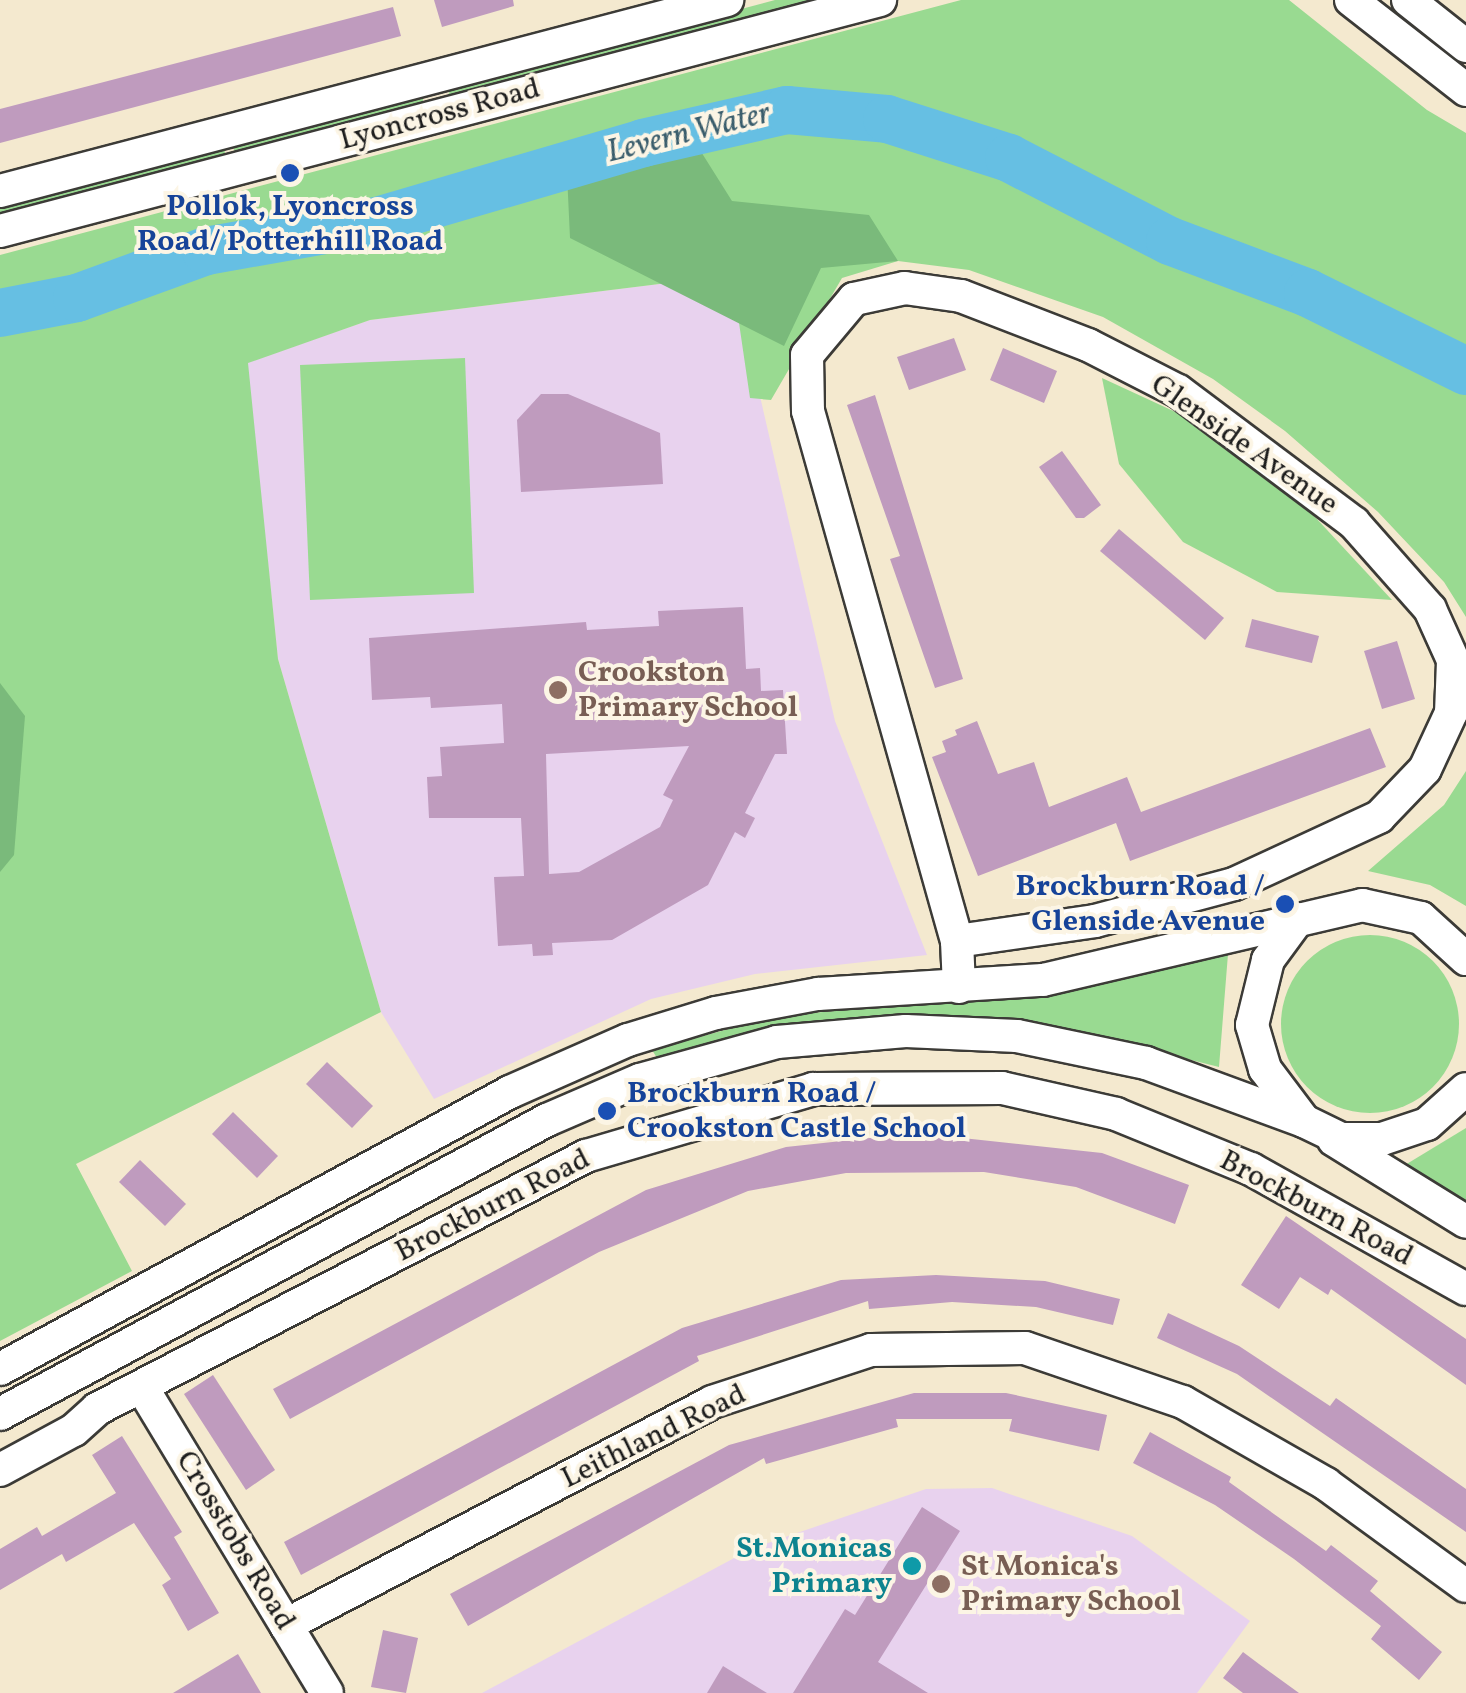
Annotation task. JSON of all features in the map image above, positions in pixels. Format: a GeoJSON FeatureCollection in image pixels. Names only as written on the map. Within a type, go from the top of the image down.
{"type":"FeatureCollection","features":[{"type":"Feature","properties":{"kind":"street","name":"Lyoncross Road"},"geometry":{"type":"LineString","coordinates":[[0,191],[726,0]]}},
{"type":"Feature","properties":{"kind":"street","name":"Lyoncross Road"},"geometry":{"type":"LineString","coordinates":[[0,230],[880,0]]}},
{"type":"Feature","properties":{"kind":"street"},"geometry":{"type":"LineString","coordinates":[[1351,0],[1466,90]]}},
{"type":"Feature","properties":{"kind":"street"},"geometry":{"type":"LineString","coordinates":[[1408,0],[1466,46]]}},
{"type":"Feature","properties":{"kind":"street"},"geometry":{"type":"LineString","coordinates":[[437,78],[447,113]]}},
{"type":"Feature","properties":{"kind":"street","name":"Glenside Avenue"},"geometry":{"type":"LineString","coordinates":[[957,941],[1094,921],[1234,884],[1379,817],[1425,769],[1450,713],[1453,660],[1430,609],[1354,523],[1178,392],[1088,345],[961,296],[905,288],[854,299],[808,355],[808,411],[957,941],[960,988]]}},
{"type":"Feature","properties":{"kind":"street"},"geometry":{"type":"LineString","coordinates":[[0,1369],[510,1092],[628,1040],[772,1001],[960,988],[1098,971],[1362,905],[1402,910],[1437,928],[1466,959]]}},
{"type":"Feature","properties":{"kind":"street"},"geometry":{"type":"LineString","coordinates":[[1298,920],[1268,960],[1252,1026],[1266,1069],[1312,1127],[1358,1140],[1404,1133],[1450,1108],[1466,1089]]}},
{"type":"Feature","properties":{"kind":"street","name":"Brockburn Road"},"geometry":{"type":"LineString","coordinates":[[0,1414],[547,1120],[640,1080],[777,1042],[967,1032],[1146,1063],[1312,1127],[1466,1222]]}},
{"type":"Feature","properties":{"kind":"street"},"geometry":{"type":"LineString","coordinates":[[628,1040],[640,1080],[663,1130]]}},
{"type":"Feature","properties":{"kind":"street","name":"Brockburn Road"},"geometry":{"type":"LineString","coordinates":[[0,1470],[74,1430],[97,1409],[143,1389],[586,1156],[663,1130],[813,1090],[1002,1088],[1116,1114],[1251,1169],[1466,1289]]}},
{"type":"Feature","properties":{"kind":"street","name":"Leithland Road"},"geometry":{"type":"LineString","coordinates":[[286,1625],[712,1402],[871,1350],[1025,1348],[1183,1402],[1326,1484],[1466,1586]]}},
{"type":"Feature","properties":{"kind":"street","name":"Crosstobs Road"},"geometry":{"type":"LineString","coordinates":[[143,1389],[327,1693]]}},
{"type":"Feature","properties":{"kind":"shaded area","name":"Crookston Primary School"},"geometry":{"type":"Polygon","coordinates":[[[732,275],[835,721],[927,955],[755,974],[651,999],[434,1099],[381,1012],[278,659],[247,363],[370,320],[732,275]]]}},
{"type":"Feature","properties":{"kind":"shaded area","name":"St Monica's Primary School"},"geometry":{"type":"Polygon","coordinates":[[[992,1488],[1132,1536],[1250,1621],[1197,1693],[482,1693],[753,1548],[926,1489],[992,1488]]]}},
{"type":"Feature","properties":{"kind":"green space"},"geometry":{"type":"Polygon","coordinates":[[[775,0],[822,0],[448,95],[453,85],[775,0]]]}},
{"type":"Feature","properties":{"kind":"green space"},"geometry":{"type":"Polygon","coordinates":[[[961,0],[1289,0],[1427,110],[1466,133],[1466,617],[1444,582],[1378,512],[1285,431],[1213,379],[1103,317],[969,270],[898,261],[842,278],[771,400],[750,398],[732,275],[370,320],[248,363],[278,659],[381,1012],[76,1164],[132,1271],[0,1341],[0,255],[961,0]]]}},
{"type":"Feature","properties":{"kind":"green space"},"geometry":{"type":"Polygon","coordinates":[[[423,95],[423,105],[236,156],[233,146],[423,95]]]}},
{"type":"Feature","properties":{"kind":"green space"},"geometry":{"type":"Polygon","coordinates":[[[688,131],[732,201],[869,215],[898,261],[821,268],[784,346],[570,238],[567,174],[688,131]]]}},
{"type":"Feature","properties":{"kind":"green space"},"geometry":{"type":"Polygon","coordinates":[[[224,148],[226,158],[0,219],[0,208],[224,148]]]}},
{"type":"Feature","properties":{"kind":"green space"},"geometry":{"type":"Polygon","coordinates":[[[465,358],[474,593],[310,600],[300,365],[465,358]]]}},
{"type":"Feature","properties":{"kind":"green space"},"geometry":{"type":"Polygon","coordinates":[[[1102,378],[1182,415],[1303,504],[1392,600],[1277,592],[1183,542],[1119,464],[1102,378]]]}},
{"type":"Feature","properties":{"kind":"green space"},"geometry":{"type":"Polygon","coordinates":[[[0,683],[25,716],[14,855],[0,872],[0,683]]]}},
{"type":"Feature","properties":{"kind":"green space"},"geometry":{"type":"Polygon","coordinates":[[[1466,771],[1466,906],[1430,885],[1368,871],[1444,805],[1466,771]]]}},
{"type":"Feature","properties":{"kind":"green space"},"geometry":{"type":"Polygon","coordinates":[[[1370,935],[1404,942],[1433,961],[1452,990],[1459,1024],[1452,1058],[1433,1087],[1404,1106],[1370,1113],[1336,1106],[1307,1087],[1288,1058],[1281,1024],[1288,990],[1307,961],[1336,942],[1370,935]]]}},
{"type":"Feature","properties":{"kind":"green space"},"geometry":{"type":"Polygon","coordinates":[[[1228,954],[1219,1067],[1048,1024],[932,1015],[769,1029],[657,1058],[652,1050],[776,1016],[1049,993],[1228,954]]]}},
{"type":"Feature","properties":{"kind":"green space"},"geometry":{"type":"Polygon","coordinates":[[[1466,1128],[1466,1203],[1405,1165],[1466,1128]]]}},
{"type":"Feature","properties":{"kind":"building"},"geometry":{"type":"Polygon","coordinates":[[[434,0],[513,0],[514,6],[442,27],[434,0]]]}},
{"type":"Feature","properties":{"kind":"building"},"geometry":{"type":"Polygon","coordinates":[[[393,7],[401,36],[0,143],[0,109],[393,7]]]}},
{"type":"Feature","properties":{"kind":"building"},"geometry":{"type":"Polygon","coordinates":[[[954,338],[966,370],[909,390],[897,357],[954,338]]]}},
{"type":"Feature","properties":{"kind":"building"},"geometry":{"type":"Polygon","coordinates":[[[1003,348],[1057,371],[1044,403],[990,380],[1003,348]]]}},
{"type":"Feature","properties":{"kind":"building"},"geometry":{"type":"Polygon","coordinates":[[[541,394],[568,394],[660,433],[663,484],[521,492],[517,420],[541,394]]]}},
{"type":"Feature","properties":{"kind":"building"},"geometry":{"type":"Polygon","coordinates":[[[875,395],[963,679],[935,688],[890,559],[900,556],[847,405],[875,395]]]}},
{"type":"Feature","properties":{"kind":"building"},"geometry":{"type":"Polygon","coordinates":[[[1062,451],[1101,505],[1084,518],[1076,518],[1039,467],[1062,451]]]}},
{"type":"Feature","properties":{"kind":"building"},"geometry":{"type":"Polygon","coordinates":[[[1119,529],[1224,618],[1205,640],[1100,551],[1119,529]]]}},
{"type":"Feature","properties":{"kind":"building"},"geometry":{"type":"Polygon","coordinates":[[[743,607],[746,669],[760,668],[761,691],[783,690],[787,754],[775,754],[745,813],[755,818],[745,838],[735,832],[708,885],[612,940],[552,943],[553,955],[533,956],[532,944],[498,946],[494,877],[524,876],[521,818],[429,818],[427,777],[442,776],[440,747],[504,743],[502,704],[431,708],[430,697],[372,700],[369,638],[586,622],[587,630],[659,626],[658,611],[743,607]],[[689,746],[546,754],[549,874],[579,872],[660,827],[673,800],[663,795],[689,746]]]}},
{"type":"Feature","properties":{"kind":"building"},"geometry":{"type":"Polygon","coordinates":[[[1252,619],[1319,636],[1312,663],[1245,647],[1252,619]]]}},
{"type":"Feature","properties":{"kind":"building"},"geometry":{"type":"Polygon","coordinates":[[[1397,641],[1415,699],[1382,709],[1364,651],[1397,641]]]}},
{"type":"Feature","properties":{"kind":"building"},"geometry":{"type":"Polygon","coordinates":[[[977,721],[998,774],[1034,762],[1049,807],[1127,777],[1141,812],[1370,728],[1386,767],[1130,861],[1116,823],[978,876],[932,757],[946,752],[942,741],[957,735],[955,730],[977,721]]]}},
{"type":"Feature","properties":{"kind":"building"},"geometry":{"type":"Polygon","coordinates":[[[327,1062],[373,1106],[352,1128],[306,1084],[327,1062]]]}},
{"type":"Feature","properties":{"kind":"building"},"geometry":{"type":"Polygon","coordinates":[[[233,1112],[278,1156],[257,1178],[212,1134],[233,1112]]]}},
{"type":"Feature","properties":{"kind":"building"},"geometry":{"type":"Polygon","coordinates":[[[916,1133],[1102,1153],[1189,1185],[1175,1224],[1076,1187],[984,1172],[846,1173],[748,1191],[599,1252],[290,1419],[273,1389],[646,1190],[786,1147],[916,1133]]]}},
{"type":"Feature","properties":{"kind":"building"},"geometry":{"type":"Polygon","coordinates":[[[140,1160],[186,1204],[165,1226],[119,1182],[140,1160]]]}},
{"type":"Feature","properties":{"kind":"building"},"geometry":{"type":"Polygon","coordinates":[[[1286,1216],[1466,1339],[1466,1385],[1331,1289],[1328,1295],[1300,1277],[1279,1309],[1241,1285],[1286,1216]]]}},
{"type":"Feature","properties":{"kind":"building"},"geometry":{"type":"Polygon","coordinates":[[[936,1275],[1045,1281],[1120,1299],[1113,1325],[1036,1307],[952,1302],[869,1309],[868,1301],[697,1356],[699,1361],[301,1575],[284,1542],[682,1328],[841,1280],[936,1275]]]}},
{"type":"Feature","properties":{"kind":"building"},"geometry":{"type":"Polygon","coordinates":[[[1168,1313],[1239,1346],[1330,1406],[1336,1398],[1466,1489],[1466,1532],[1237,1374],[1157,1338],[1168,1313]]]}},
{"type":"Feature","properties":{"kind":"building"},"geometry":{"type":"Polygon","coordinates":[[[213,1375],[275,1470],[246,1490],[184,1394],[213,1375]]]}},
{"type":"Feature","properties":{"kind":"building"},"geometry":{"type":"Polygon","coordinates":[[[914,1393],[1006,1393],[1107,1415],[1099,1451],[1009,1431],[1012,1419],[896,1419],[898,1427],[766,1464],[764,1458],[468,1626],[450,1594],[729,1445],[914,1393]]]}},
{"type":"Feature","properties":{"kind":"building"},"geometry":{"type":"Polygon","coordinates":[[[1150,1432],[1231,1477],[1229,1482],[1326,1551],[1331,1545],[1378,1581],[1370,1591],[1442,1652],[1419,1680],[1371,1639],[1381,1626],[1294,1559],[1215,1505],[1133,1463],[1150,1432]]]}},
{"type":"Feature","properties":{"kind":"building"},"geometry":{"type":"Polygon","coordinates":[[[122,1436],[182,1532],[174,1537],[219,1613],[188,1631],[162,1585],[171,1579],[134,1523],[66,1562],[62,1554],[0,1590],[0,1549],[37,1527],[42,1536],[116,1493],[92,1455],[122,1436]]]}},
{"type":"Feature","properties":{"kind":"building","name":"St.Monicas Primary"},"geometry":{"type":"Polygon","coordinates":[[[922,1507],[960,1531],[878,1662],[928,1693],[793,1693],[845,1609],[855,1615],[922,1507]]]}},
{"type":"Feature","properties":{"kind":"building"},"geometry":{"type":"Polygon","coordinates":[[[383,1630],[418,1638],[406,1693],[371,1687],[383,1630]]]}},
{"type":"Feature","properties":{"kind":"building"},"geometry":{"type":"Polygon","coordinates":[[[1243,1652],[1299,1693],[1243,1693],[1223,1678],[1243,1652]]]}},
{"type":"Feature","properties":{"kind":"building"},"geometry":{"type":"Polygon","coordinates":[[[238,1654],[261,1693],[173,1693],[238,1654]]]}},
{"type":"Feature","properties":{"kind":"building"},"geometry":{"type":"Polygon","coordinates":[[[723,1666],[767,1693],[707,1693],[723,1666]]]}},
{"type":"Feature","properties":{"kind":"waterway","name":"Levern Water"},"geometry":{"type":"LineString","coordinates":[[0,313],[77,298],[206,251],[377,221],[643,143],[787,110],[887,119],[1009,158],[1170,241],[1308,293],[1466,371]]}},
{"type":"Feature","properties":{"kind":"place","name":"Pollok, Lyoncross Road/ Potterhill Road"},"geometry":{"type":"Point","coordinates":[290,173]}},
{"type":"Feature","properties":{"kind":"place","name":"Crookston Primary School"},"geometry":{"type":"Point","coordinates":[558,690]}},
{"type":"Feature","properties":{"kind":"place","name":"Brockburn Road / Glenside Avenue"},"geometry":{"type":"Point","coordinates":[1285,904]}},
{"type":"Feature","properties":{"kind":"place","name":"Brockburn Road / Crookston Castle School"},"geometry":{"type":"Point","coordinates":[607,1111]}},
{"type":"Feature","properties":{"kind":"place","name":"St.Monicas Primary"},"geometry":{"type":"Point","coordinates":[912,1566]}},
{"type":"Feature","properties":{"kind":"place","name":"St Monica's Primary School"},"geometry":{"type":"Point","coordinates":[941,1584]}}]}
